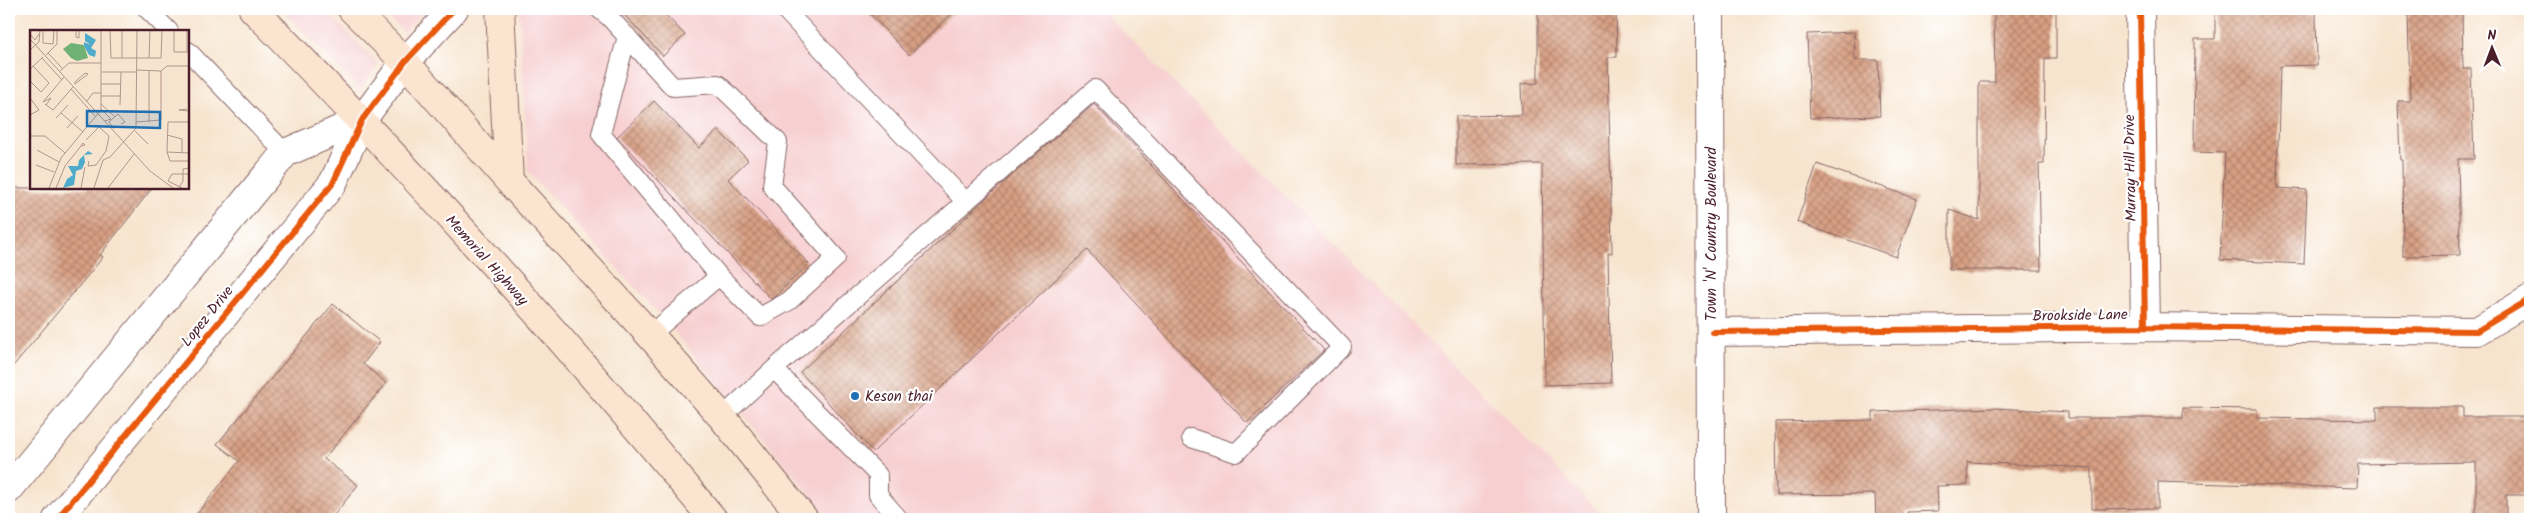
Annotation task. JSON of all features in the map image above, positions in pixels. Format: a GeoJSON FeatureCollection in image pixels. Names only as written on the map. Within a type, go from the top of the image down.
{"type":"FeatureCollection","features":[{"type":"Feature","properties":{"kind":"main road","name":"Memorial Highway"},"geometry":{"type":"LineString","coordinates":[[253,9],[362,120],[577,359],[713,519]]}},
{"type":"Feature","properties":{"kind":"main road"},"geometry":{"type":"LineString","coordinates":[[352,9],[405,62],[509,181],[650,335],[722,417],[804,519]]}},
{"type":"Feature","properties":{"kind":"main road"},"geometry":{"type":"LineString","coordinates":[[500,9],[509,181]]}},
{"type":"Feature","properties":{"kind":"street","name":"Lopez Drive"},"geometry":{"type":"LineString","coordinates":[[57,519],[332,183],[362,120],[405,62],[454,9]]}},
{"type":"Feature","properties":{"kind":"street","name":"Town 'N' Country Boulevard"},"geometry":{"type":"LineString","coordinates":[[1710,9],[1711,519]]}},
{"type":"Feature","properties":{"kind":"street","name":"Murray Hill Drive"},"geometry":{"type":"LineString","coordinates":[[2140,9],[2145,327]]}},
{"type":"Feature","properties":{"kind":"street"},"geometry":{"type":"LineString","coordinates":[[9,489],[286,153],[362,120]]}},
{"type":"Feature","properties":{"kind":"street","name":"Brookside Lane"},"geometry":{"type":"LineString","coordinates":[[1712,332],[2145,327],[2477,331],[2530,300]]}},
{"type":"Feature","properties":{"kind":"lane"},"geometry":{"type":"LineString","coordinates":[[147,9],[168,30]]}},
{"type":"Feature","properties":{"kind":"lane"},"geometry":{"type":"LineString","coordinates":[[599,9],[627,36],[673,87],[718,84],[778,142],[772,186],[836,258],[789,301],[760,317],[719,276],[601,134],[627,36]]}},
{"type":"Feature","properties":{"kind":"lane"},"geometry":{"type":"LineString","coordinates":[[784,9],[966,202]]}},
{"type":"Feature","properties":{"kind":"lane"},"geometry":{"type":"LineString","coordinates":[[189,52],[286,153]]}},
{"type":"Feature","properties":{"kind":"lane"},"geometry":{"type":"LineString","coordinates":[[722,417],[774,369],[1094,89],[1342,347],[1236,454],[1190,438]]}},
{"type":"Feature","properties":{"kind":"lane"},"geometry":{"type":"LineString","coordinates":[[650,335],[719,276]]}},
{"type":"Feature","properties":{"kind":"lane"},"geometry":{"type":"LineString","coordinates":[[774,369],[878,475],[878,495],[899,519]]}},
{"type":"Feature","properties":{"kind":"shaded area"},"geometry":{"type":"Polygon","coordinates":[[[281,9],[325,9],[379,64],[360,89],[281,9]]]}},
{"type":"Feature","properties":{"kind":"shaded area"},"geometry":{"type":"Polygon","coordinates":[[[381,9],[426,9],[404,33],[381,9]]]}},
{"type":"Feature","properties":{"kind":"shaded area"},"geometry":{"type":"Polygon","coordinates":[[[519,9],[1101,9],[1606,519],[830,519],[664,319],[528,172],[519,9]]]}},
{"type":"Feature","properties":{"kind":"building"},"geometry":{"type":"Polygon","coordinates":[[[619,9],[660,9],[685,35],[663,56],[619,9]]]}},
{"type":"Feature","properties":{"kind":"building"},"geometry":{"type":"Polygon","coordinates":[[[865,9],[957,9],[909,55],[865,9]]]}},
{"type":"Feature","properties":{"kind":"building"},"geometry":{"type":"Polygon","coordinates":[[[1538,9],[1616,9],[1617,57],[1608,57],[1612,253],[1608,253],[1611,383],[1545,385],[1542,164],[1456,165],[1456,116],[1522,115],[1521,84],[1538,83],[1538,9]]]}},
{"type":"Feature","properties":{"kind":"building"},"geometry":{"type":"Polygon","coordinates":[[[1994,9],[2056,9],[2056,58],[2045,58],[2044,164],[2039,164],[2041,270],[1949,270],[1949,210],[1979,220],[1979,82],[1995,82],[1994,9]]]}},
{"type":"Feature","properties":{"kind":"building"},"geometry":{"type":"Polygon","coordinates":[[[2215,9],[2265,9],[2265,12],[2316,12],[2317,65],[2280,66],[2277,188],[2307,190],[2304,264],[2220,260],[2225,153],[2194,152],[2195,39],[2215,39],[2215,9]]]}},
{"type":"Feature","properties":{"kind":"building"},"geometry":{"type":"Polygon","coordinates":[[[2408,9],[2462,9],[2463,69],[2471,69],[2474,159],[2458,159],[2460,255],[2403,256],[2402,160],[2400,160],[2398,101],[2410,101],[2408,9]]]}},
{"type":"Feature","properties":{"kind":"building"},"geometry":{"type":"Polygon","coordinates":[[[1854,32],[1855,60],[1878,60],[1880,116],[1810,118],[1807,34],[1854,32]]]}},
{"type":"Feature","properties":{"kind":"building"},"geometry":{"type":"Polygon","coordinates":[[[654,101],[699,148],[718,130],[748,160],[728,179],[809,264],[771,299],[617,137],[654,101]]]}},
{"type":"Feature","properties":{"kind":"building"},"geometry":{"type":"Polygon","coordinates":[[[1094,104],[1324,350],[1247,423],[1087,250],[873,452],[800,372],[985,199],[1094,104]]]}},
{"type":"Feature","properties":{"kind":"building"},"geometry":{"type":"Polygon","coordinates":[[[1817,164],[1917,199],[1896,257],[1797,222],[1817,164]]]}},
{"type":"Feature","properties":{"kind":"building"},"geometry":{"type":"Polygon","coordinates":[[[9,188],[151,189],[100,255],[103,257],[9,371],[9,188]]]}},
{"type":"Feature","properties":{"kind":"building"},"geometry":{"type":"Polygon","coordinates":[[[333,304],[380,342],[363,364],[386,383],[324,459],[358,485],[331,519],[193,519],[239,461],[217,444],[333,304]]]}},
{"type":"Feature","properties":{"kind":"building"},"geometry":{"type":"Polygon","coordinates":[[[2377,407],[2463,407],[2463,417],[2530,417],[2530,495],[2506,495],[2506,519],[2476,519],[2476,462],[2358,464],[2357,488],[2158,482],[2158,508],[2092,509],[2092,468],[1967,462],[1968,485],[1937,486],[1938,511],[1907,512],[1907,519],[1876,519],[1875,494],[1776,495],[1775,422],[1873,420],[1873,412],[1994,408],[2068,412],[2068,418],[2183,418],[2183,408],[2257,409],[2257,418],[2377,420],[2377,407]]]}},
{"type":"Feature","properties":{"kind":"cycle path"},"geometry":{"type":"LineString","coordinates":[[57,519],[333,183],[362,120],[405,62],[454,9]]}},
{"type":"Feature","properties":{"kind":"cycle path"},"geometry":{"type":"LineString","coordinates":[[2140,9],[2145,327]]}},
{"type":"Feature","properties":{"kind":"cycle path"},"geometry":{"type":"LineString","coordinates":[[1712,332],[2145,327],[2477,331],[2530,299]]}},
{"type":"Feature","properties":{"kind":"place","name":"Keson thai"},"geometry":{"type":"Point","coordinates":[855,396]}}]}
